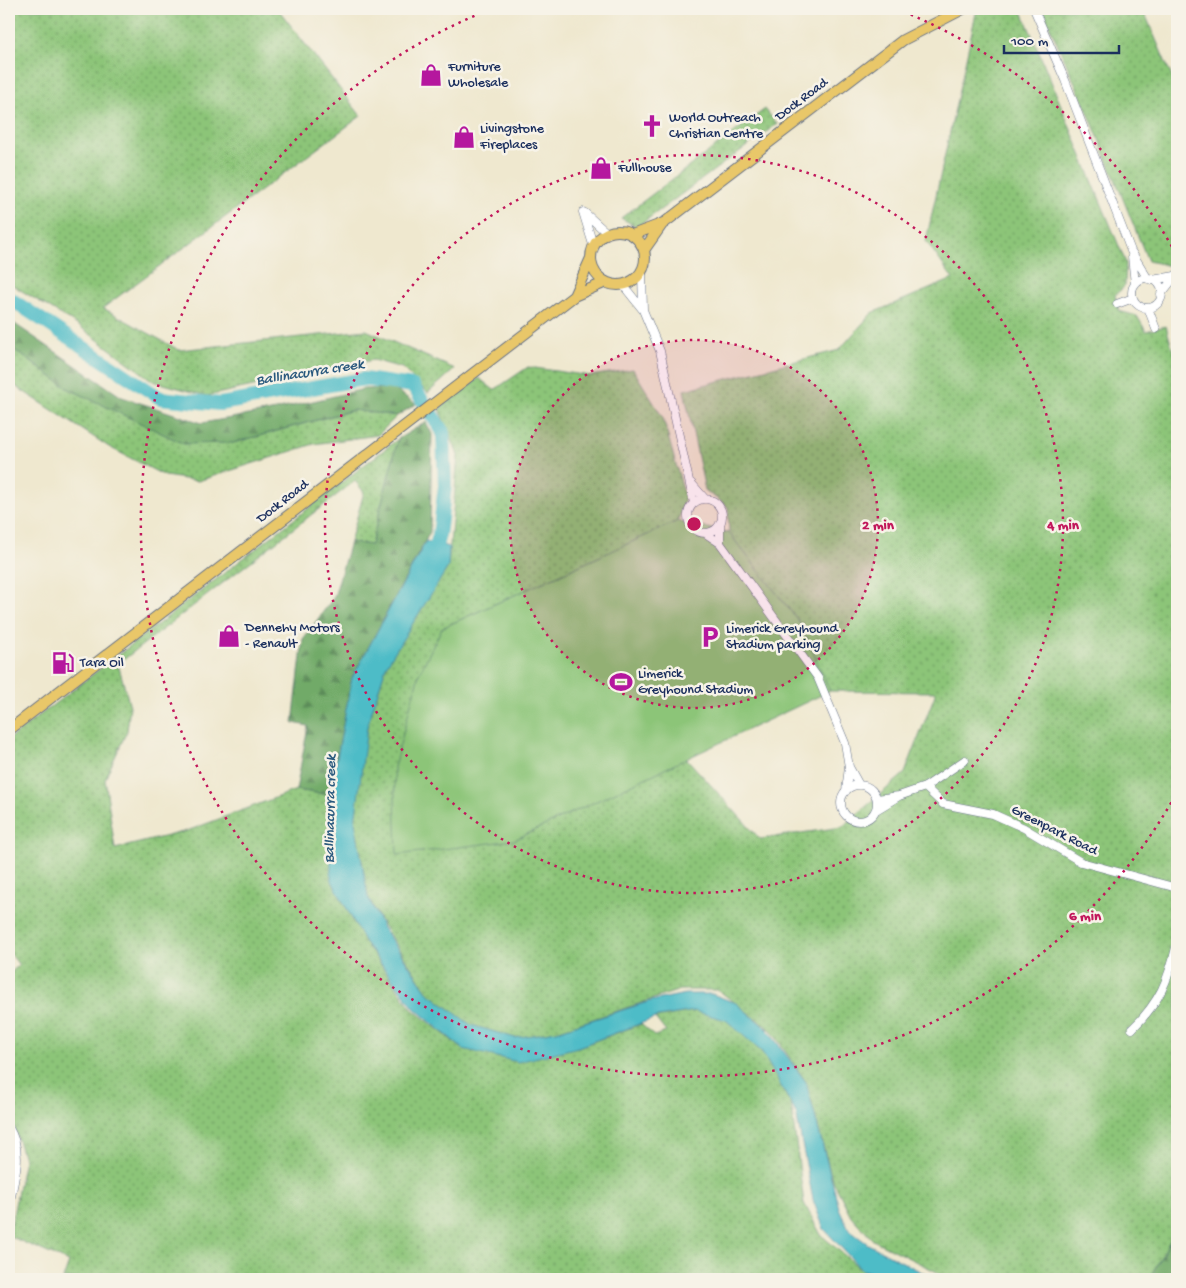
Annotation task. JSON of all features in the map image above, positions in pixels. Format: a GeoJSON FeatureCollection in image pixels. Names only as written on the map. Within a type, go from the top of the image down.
{"type":"FeatureCollection","features":[{"type":"Feature","properties":{"kind":"main road","name":"Dock Road"},"geometry":{"type":"LineString","coordinates":[[644,250],[664,223],[904,40],[963,9]]}},
{"type":"Feature","properties":{"kind":"main road","name":"Dock Road"},"geometry":{"type":"LineString","coordinates":[[632,235],[664,223]]}},
{"type":"Feature","properties":{"kind":"main road"},"geometry":{"type":"LineString","coordinates":[[620,232],[632,235],[644,250],[646,261],[642,272],[634,280],[623,285],[606,282],[595,272],[593,253],[600,240],[608,234],[620,232]]}},
{"type":"Feature","properties":{"kind":"main road","name":"Dock Road"},"geometry":{"type":"LineString","coordinates":[[574,296],[593,253]]}},
{"type":"Feature","properties":{"kind":"main road","name":"Dock Road"},"geometry":{"type":"LineString","coordinates":[[9,730],[437,399],[574,296],[606,282]]}},
{"type":"Feature","properties":{"kind":"street"},"geometry":{"type":"LineString","coordinates":[[1034,9],[1065,80],[1131,251],[1150,279],[1159,286],[1161,294]]}},
{"type":"Feature","properties":{"kind":"street"},"geometry":{"type":"LineString","coordinates":[[593,253],[583,212],[608,234]]}},
{"type":"Feature","properties":{"kind":"street"},"geometry":{"type":"LineString","coordinates":[[1131,251],[1135,284],[1133,298],[1139,306],[1148,308],[1157,304],[1161,294],[1176,275]]}},
{"type":"Feature","properties":{"kind":"street"},"geometry":{"type":"LineString","coordinates":[[642,272],[643,310]]}},
{"type":"Feature","properties":{"kind":"street"},"geometry":{"type":"LineString","coordinates":[[1135,284],[1150,279],[1176,275]]}},
{"type":"Feature","properties":{"kind":"street"},"geometry":{"type":"LineString","coordinates":[[623,285],[643,310],[660,351],[694,503]]}},
{"type":"Feature","properties":{"kind":"street"},"geometry":{"type":"LineString","coordinates":[[1117,304],[1133,298]]}},
{"type":"Feature","properties":{"kind":"street"},"geometry":{"type":"LineString","coordinates":[[1148,308],[1156,329]]}},
{"type":"Feature","properties":{"kind":"street"},"geometry":{"type":"LineString","coordinates":[[691,483],[705,499],[712,501],[719,508],[720,543]]}},
{"type":"Feature","properties":{"kind":"street"},"geometry":{"type":"LineString","coordinates":[[705,499],[694,503],[688,512],[689,522],[697,531],[705,533],[720,543],[818,678],[845,743],[849,767],[846,791],[841,805],[849,818],[864,820],[899,796]]}},
{"type":"Feature","properties":{"kind":"street"},"geometry":{"type":"LineString","coordinates":[[705,533],[714,530],[720,521]]}},
{"type":"Feature","properties":{"kind":"street"},"geometry":{"type":"LineString","coordinates":[[876,799],[899,796],[925,787],[965,760]]}},
{"type":"Feature","properties":{"kind":"street"},"geometry":{"type":"LineString","coordinates":[[849,767],[859,785],[870,789],[876,799],[876,810]]}},
{"type":"Feature","properties":{"kind":"street"},"geometry":{"type":"LineString","coordinates":[[846,791],[859,785]]}},
{"type":"Feature","properties":{"kind":"street","name":"Greenpark Road"},"geometry":{"type":"LineString","coordinates":[[925,787],[943,804],[993,814],[1014,823],[1081,862],[1177,888]]}},
{"type":"Feature","properties":{"kind":"street"},"geometry":{"type":"LineString","coordinates":[[1132,1029],[1152,1008],[1165,986],[1177,944]]}},
{"type":"Feature","properties":{"kind":"street"},"geometry":{"type":"LineString","coordinates":[[9,1128],[14,1137],[18,1157],[9,1206]]}},
{"type":"Feature","properties":{"kind":"green space"},"geometry":{"type":"Polygon","coordinates":[[[9,9],[278,9],[361,116],[103,308],[179,350],[366,330],[455,369],[428,393],[402,368],[373,360],[207,396],[153,381],[79,326],[9,283],[9,9]]]}},
{"type":"Feature","properties":{"kind":"green space"},"geometry":{"type":"Polygon","coordinates":[[[985,9],[1019,9],[1022,11],[1126,263],[1125,286],[1115,295],[1119,311],[1137,316],[1146,331],[1166,326],[1173,351],[1177,354],[1177,1228],[1149,1279],[942,1279],[937,1272],[873,1240],[851,1216],[832,1179],[806,1082],[771,1030],[718,990],[680,990],[557,1031],[515,1038],[471,1025],[428,993],[383,925],[368,897],[355,822],[367,727],[386,666],[448,567],[458,455],[439,409],[479,378],[494,390],[528,367],[591,376],[633,369],[663,418],[685,497],[678,521],[442,628],[514,840],[686,758],[760,839],[842,827],[905,773],[936,692],[830,691],[800,623],[729,533],[728,507],[705,490],[684,390],[839,350],[872,313],[953,279],[926,241],[976,13],[985,9]]]}},
{"type":"Feature","properties":{"kind":"green space"},"geometry":{"type":"Polygon","coordinates":[[[1042,9],[1143,9],[1177,89],[1177,188],[1172,192],[1177,204],[1177,262],[1171,266],[1148,261],[1090,117],[1042,9]]]}},
{"type":"Feature","properties":{"kind":"green space"},"geometry":{"type":"Polygon","coordinates":[[[765,109],[777,124],[637,227],[621,218],[765,109]]]}},
{"type":"Feature","properties":{"kind":"green space"},"geometry":{"type":"Polygon","coordinates":[[[9,320],[122,397],[202,423],[271,411],[364,389],[393,388],[416,404],[397,416],[353,410],[233,443],[184,444],[67,388],[9,346],[9,320]]]}},
{"type":"Feature","properties":{"kind":"green space"},"geometry":{"type":"Polygon","coordinates":[[[9,346],[67,388],[233,443],[354,410],[397,416],[378,435],[314,444],[198,481],[165,476],[109,447],[9,382],[9,346]]]}},
{"type":"Feature","properties":{"kind":"green space"},"geometry":{"type":"Polygon","coordinates":[[[426,422],[432,434],[430,532],[352,678],[330,795],[296,790],[308,726],[293,723],[303,639],[334,597],[350,542],[371,545],[398,439],[426,422]]]}},
{"type":"Feature","properties":{"kind":"green space"},"geometry":{"type":"Polygon","coordinates":[[[398,439],[371,545],[350,542],[364,492],[355,481],[118,664],[130,706],[127,731],[105,779],[115,849],[187,831],[296,790],[330,795],[331,879],[364,941],[412,1009],[463,1049],[578,1047],[641,1024],[654,1036],[666,1032],[655,1018],[694,1011],[726,1019],[762,1052],[791,1104],[804,1203],[821,1235],[862,1270],[896,1279],[63,1279],[69,1262],[9,1236],[24,1159],[12,1121],[9,1118],[9,974],[19,965],[9,952],[9,739],[398,439]]]}},
{"type":"Feature","properties":{"kind":"green space","name":"Limerick Greyhound Stadium"},"geometry":{"type":"Polygon","coordinates":[[[678,521],[729,533],[800,623],[830,691],[514,840],[397,855],[394,767],[419,674],[442,628],[678,521]]]}},
{"type":"Feature","properties":{"kind":"green space"},"geometry":{"type":"Polygon","coordinates":[[[1177,1228],[1177,1279],[1149,1279],[1177,1228]]]}},
{"type":"Feature","properties":{"kind":"water"},"geometry":{"type":"Polygon","coordinates":[[[426,541],[449,547],[448,567],[386,666],[367,727],[355,822],[368,897],[383,928],[428,993],[471,1025],[515,1038],[557,1031],[651,1001],[685,994],[712,994],[736,1003],[767,1029],[806,1082],[839,1208],[849,1230],[868,1244],[935,1279],[896,1279],[862,1270],[824,1229],[813,1200],[796,1113],[762,1052],[726,1020],[694,1011],[658,1017],[578,1047],[518,1062],[463,1049],[414,1008],[364,941],[331,879],[330,795],[352,678],[426,541]]]}},
{"type":"Feature","properties":{"kind":"waterway","name":"Ballinacurra creek"},"geometry":{"type":"LineString","coordinates":[[9,298],[160,398],[220,404],[364,379],[413,386],[443,432],[445,486],[439,535],[432,561]]}},
{"type":"Feature","properties":{"kind":"place","name":"Furniture Wholesale"},"geometry":{"type":"Point","coordinates":[431,75]}},
{"type":"Feature","properties":{"kind":"place","name":"World Outreach Christian Centre"},"geometry":{"type":"Point","coordinates":[652,126]}},
{"type":"Feature","properties":{"kind":"place","name":"Livingstone Fireplaces"},"geometry":{"type":"Point","coordinates":[464,137]}},
{"type":"Feature","properties":{"kind":"place","name":"Fullhouse"},"geometry":{"type":"Point","coordinates":[601,168]}},
{"type":"Feature","properties":{"kind":"place","name":"Dennehy Motors - Renault"},"geometry":{"type":"Point","coordinates":[229,636]}},
{"type":"Feature","properties":{"kind":"place","name":"Limerick Greyhound Stadium parking"},"geometry":{"type":"Point","coordinates":[710,637]}},
{"type":"Feature","properties":{"kind":"place","name":"Tara Oil"},"geometry":{"type":"Point","coordinates":[63,663]}},
{"type":"Feature","properties":{"kind":"place","name":"Limerick Greyhound Stadium"},"geometry":{"type":"Point","coordinates":[621,682]}}]}
